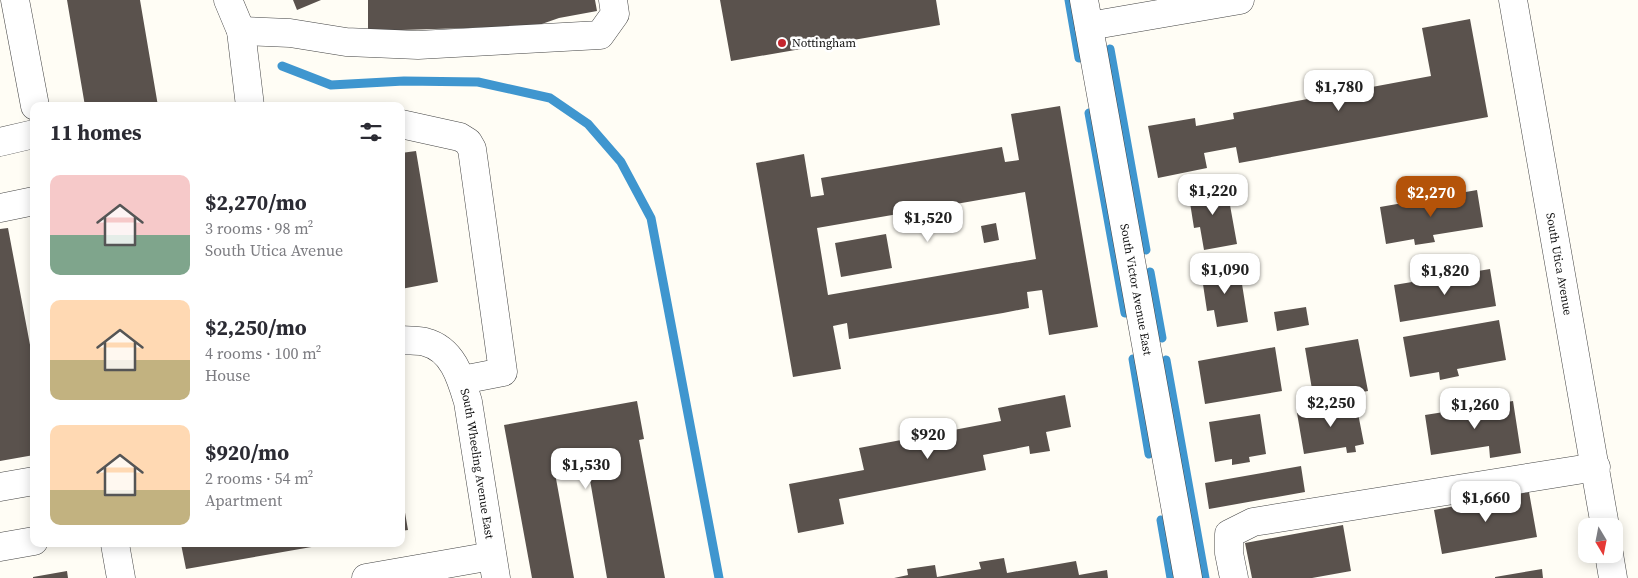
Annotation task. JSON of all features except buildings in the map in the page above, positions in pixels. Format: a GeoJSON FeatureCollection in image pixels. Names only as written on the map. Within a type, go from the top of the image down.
{"type":"FeatureCollection","features":[{"type":"Feature","properties":{"kind":"street"},"geometry":{"type":"LineString","coordinates":[[15,0],[34,102]]}},
{"type":"Feature","properties":{"kind":"street"},"geometry":{"type":"LineString","coordinates":[[228,0],[241,31],[250,102]]}},
{"type":"Feature","properties":{"kind":"street"},"geometry":{"type":"LineString","coordinates":[[241,31],[290,33],[346,42],[418,45],[600,35],[615,14],[613,0]]}},
{"type":"Feature","properties":{"kind":"street"},"geometry":{"type":"LineString","coordinates":[[1087,13],[1240,0]]}},
{"type":"Feature","properties":{"kind":"street","name":"South Utica Avenue"},"geometry":{"type":"LineString","coordinates":[[1513,0],[1604,518]]}},
{"type":"Feature","properties":{"kind":"street","name":"South Victor Avenue East"},"geometry":{"type":"LineString","coordinates":[[1087,13],[1188,578]]}},
{"type":"Feature","properties":{"kind":"street"},"geometry":{"type":"LineString","coordinates":[[405,125],[460,136],[468,142],[472,149],[504,372],[462,380]]}},
{"type":"Feature","properties":{"kind":"street"},"geometry":{"type":"LineString","coordinates":[[0,142],[30,135]]}},
{"type":"Feature","properties":{"kind":"street"},"geometry":{"type":"LineString","coordinates":[[0,208],[30,202]]}},
{"type":"Feature","properties":{"kind":"street","name":"South Wheeling Avenue East"},"geometry":{"type":"LineString","coordinates":[[405,340],[425,342],[446,354],[462,380],[468,402],[494,567]]}},
{"type":"Feature","properties":{"kind":"street"},"geometry":{"type":"LineString","coordinates":[[1234,578],[1229,554],[1230,534],[1252,522],[1596,467]]}},
{"type":"Feature","properties":{"kind":"street"},"geometry":{"type":"LineString","coordinates":[[0,488],[30,482]]}},
{"type":"Feature","properties":{"kind":"street"},"geometry":{"type":"LineString","coordinates":[[0,547],[30,542]]}},
{"type":"Feature","properties":{"kind":"street"},"geometry":{"type":"LineString","coordinates":[[116,547],[121,578]]}},
{"type":"Feature","properties":{"kind":"street"},"geometry":{"type":"LineString","coordinates":[[1610,563],[1613,578]]}},
{"type":"Feature","properties":{"kind":"street"},"geometry":{"type":"LineString","coordinates":[[366,578],[494,567]]}},
{"type":"Feature","properties":{"kind":"waterway"},"geometry":{"type":"LineString","coordinates":[[1069,0],[1079,58]]}},
{"type":"Feature","properties":{"kind":"waterway"},"geometry":{"type":"LineString","coordinates":[[1110,49],[1146,250]]}},
{"type":"Feature","properties":{"kind":"waterway"},"geometry":{"type":"LineString","coordinates":[[282,66],[331,85],[404,81],[478,82],[550,98],[588,124],[621,162],[651,218],[719,578]]}},
{"type":"Feature","properties":{"kind":"waterway"},"geometry":{"type":"LineString","coordinates":[[1089,113],[1125,313]]}},
{"type":"Feature","properties":{"kind":"waterway"},"geometry":{"type":"LineString","coordinates":[[1150,272],[1162,338]]}},
{"type":"Feature","properties":{"kind":"waterway"},"geometry":{"type":"LineString","coordinates":[[1133,359],[1149,454]]}},
{"type":"Feature","properties":{"kind":"waterway"},"geometry":{"type":"LineString","coordinates":[[1166,360],[1205,578]]}},
{"type":"Feature","properties":{"kind":"waterway"},"geometry":{"type":"LineString","coordinates":[[1161,520],[1171,578]]}},
{"type":"Feature","properties":{"kind":"place","name":"Nottingham"},"geometry":{"type":"Point","coordinates":[782,43]}}]}
